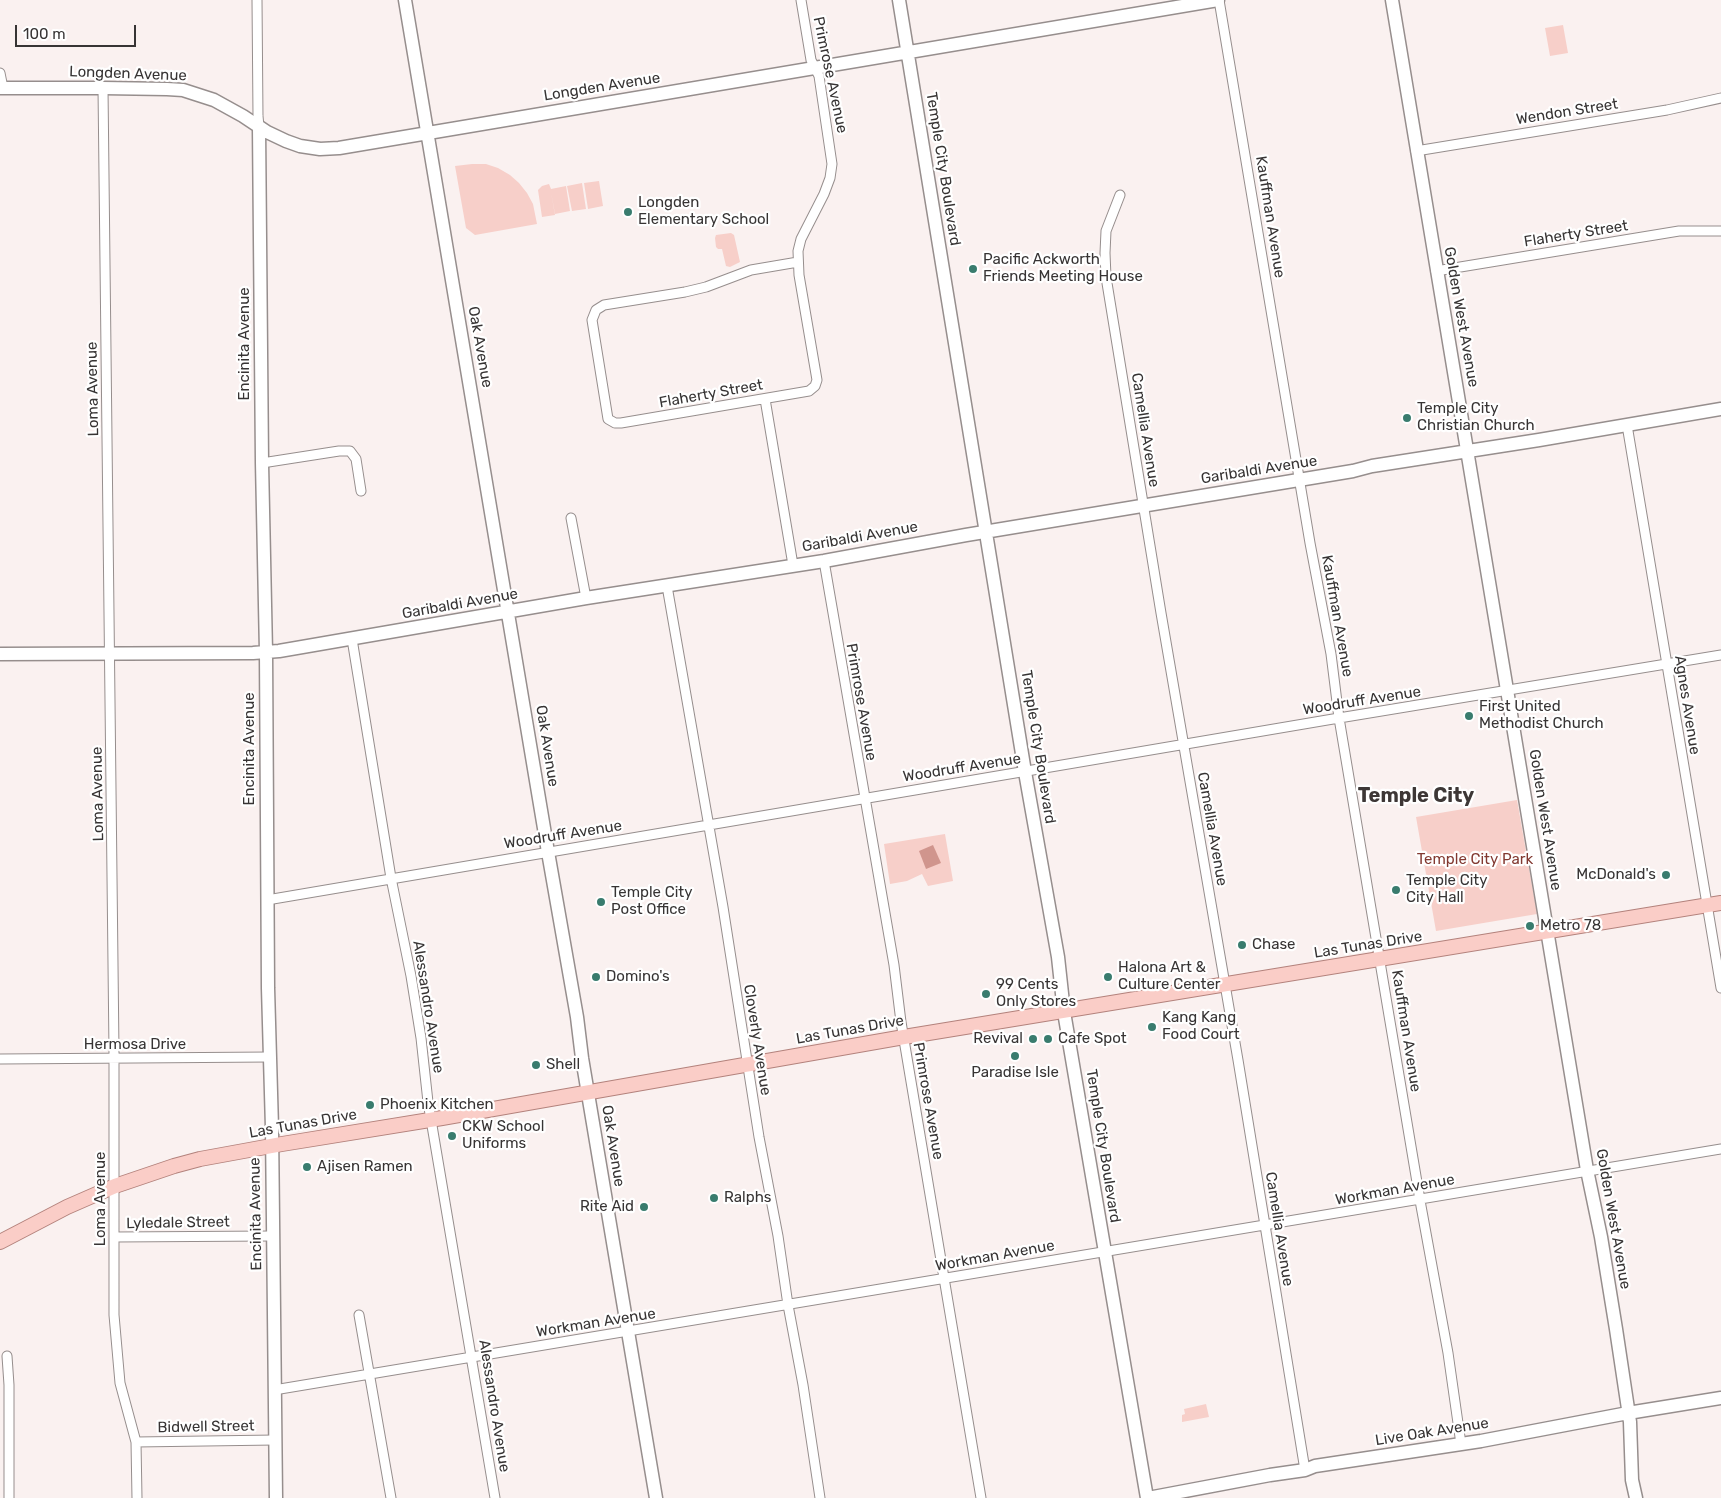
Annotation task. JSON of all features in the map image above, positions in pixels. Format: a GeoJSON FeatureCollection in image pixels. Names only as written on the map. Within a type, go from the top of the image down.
{"type":"FeatureCollection","features":[{"type":"Feature","properties":{"kind":"main road","name":"Las Tunas Drive"},"geometry":{"type":"LineString","coordinates":[[0,1242],[67,1207],[115,1186],[174,1166],[271,1146],[432,1120],[904,1037],[1714,904]]}},
{"type":"Feature","properties":{"kind":"street","name":"Encinita Avenue"},"geometry":{"type":"LineString","coordinates":[[257,0],[276,1498]]}},
{"type":"Feature","properties":{"kind":"street","name":"Oak Avenue"},"geometry":{"type":"LineString","coordinates":[[405,0],[507,612],[576,1010],[656,1498]]}},
{"type":"Feature","properties":{"kind":"street","name":"Primrose Avenue"},"geometry":{"type":"LineString","coordinates":[[801,0],[811,60],[819,78],[832,164],[830,178],[824,194],[801,239],[798,262],[817,380],[815,386]]}},
{"type":"Feature","properties":{"kind":"street","name":"Temple City Boulevard"},"geometry":{"type":"LineString","coordinates":[[899,0],[1025,772],[1058,957],[1064,1012],[1147,1498]]}},
{"type":"Feature","properties":{"kind":"street","name":"Longden Avenue"},"geometry":{"type":"LineString","coordinates":[[2,88],[167,89],[199,94],[228,107],[267,132],[286,141],[300,146],[339,148],[1219,0]]}},
{"type":"Feature","properties":{"kind":"street","name":"Kauffman Avenue"},"geometry":{"type":"LineString","coordinates":[[1219,0],[1331,654],[1339,718],[1420,1199],[1448,1353],[1461,1444]]}},
{"type":"Feature","properties":{"kind":"street","name":"Golden West Avenue"},"geometry":{"type":"LineString","coordinates":[[1392,0],[1587,1170],[1601,1237],[1631,1434],[1632,1480],[1636,1498]]}},
{"type":"Feature","properties":{"kind":"street"},"geometry":{"type":"LineString","coordinates":[[0,73],[2,88]]}},
{"type":"Feature","properties":{"kind":"street","name":"Loma Avenue"},"geometry":{"type":"LineString","coordinates":[[103,88],[114,1058],[114,1315],[120,1382],[136,1442],[137,1498]]}},
{"type":"Feature","properties":{"kind":"street","name":"Wendon Street"},"geometry":{"type":"LineString","coordinates":[[1416,151],[1667,110],[1721,98]]}},
{"type":"Feature","properties":{"kind":"street","name":"Camellia Avenue"},"geometry":{"type":"LineString","coordinates":[[1120,195],[1106,231],[1106,277],[1238,1060],[1304,1470]]}},
{"type":"Feature","properties":{"kind":"street","name":"Flaherty Street"},"geometry":{"type":"LineString","coordinates":[[1436,270],[1679,231],[1721,232]]}},
{"type":"Feature","properties":{"kind":"street","name":"Flaherty Street"},"geometry":{"type":"LineString","coordinates":[[798,262],[751,270],[706,287],[685,292],[604,305],[596,310],[592,320],[606,415],[610,422],[621,423],[765,399],[809,391],[815,386]]}},
{"type":"Feature","properties":{"kind":"street"},"geometry":{"type":"LineString","coordinates":[[765,399],[793,565]]}},
{"type":"Feature","properties":{"kind":"street","name":"Garibaldi Avenue"},"geometry":{"type":"LineString","coordinates":[[0,654],[266,652],[586,598],[824,561],[1353,471],[1372,466],[1721,409]]}},
{"type":"Feature","properties":{"kind":"street","name":"Agnes Avenue"},"geometry":{"type":"LineString","coordinates":[[1627,425],[1667,664],[1714,904],[1721,988]]}},
{"type":"Feature","properties":{"kind":"street"},"geometry":{"type":"LineString","coordinates":[[262,463],[345,450],[353,454],[356,459],[361,491]]}},
{"type":"Feature","properties":{"kind":"street"},"geometry":{"type":"LineString","coordinates":[[571,518],[586,598]]}},
{"type":"Feature","properties":{"kind":"street","name":"Primrose Avenue"},"geometry":{"type":"LineString","coordinates":[[824,561],[896,977],[904,1037],[981,1498]]}},
{"type":"Feature","properties":{"kind":"street","name":"Cloverly Avenue"},"geometry":{"type":"LineString","coordinates":[[667,586],[723,907],[759,1137],[778,1236],[820,1498]]}},
{"type":"Feature","properties":{"kind":"street","name":"Alessandro Avenue"},"geometry":{"type":"LineString","coordinates":[[352,639],[391,878],[412,985],[432,1120],[495,1498]]}},
{"type":"Feature","properties":{"kind":"street","name":"Woodruff Avenue"},"geometry":{"type":"LineString","coordinates":[[267,900],[1721,655]]}},
{"type":"Feature","properties":{"kind":"street","name":"Hermosa Drive"},"geometry":{"type":"LineString","coordinates":[[0,1059],[270,1057]]}},
{"type":"Feature","properties":{"kind":"street","name":"Workman Avenue"},"geometry":{"type":"LineString","coordinates":[[274,1390],[1721,1149]]}},
{"type":"Feature","properties":{"kind":"street","name":"Lyledale Street"},"geometry":{"type":"LineString","coordinates":[[114,1238],[272,1236]]}},
{"type":"Feature","properties":{"kind":"street"},"geometry":{"type":"LineString","coordinates":[[360,1315],[391,1498]]}},
{"type":"Feature","properties":{"kind":"street"},"geometry":{"type":"LineString","coordinates":[[7,1356],[9,1498]]}},
{"type":"Feature","properties":{"kind":"street","name":"Live Oak Avenue"},"geometry":{"type":"LineString","coordinates":[[1147,1498],[1304,1470],[1315,1466],[1461,1444],[1721,1398]]}},
{"type":"Feature","properties":{"kind":"street","name":"Bidwell Street"},"geometry":{"type":"LineString","coordinates":[[136,1442],[276,1440]]}},
{"type":"Feature","properties":{"kind":"green space"},"geometry":{"type":"Polygon","coordinates":[[[1563,25],[1568,53],[1550,56],[1545,28],[1563,25]]]}},
{"type":"Feature","properties":{"kind":"green space"},"geometry":{"type":"Polygon","coordinates":[[[486,164],[498,168],[519,183],[533,204],[537,224],[475,235],[466,228],[455,166],[486,164]]]}},
{"type":"Feature","properties":{"kind":"green space"},"geometry":{"type":"Polygon","coordinates":[[[599,181],[603,206],[588,209],[584,183],[599,181]]]}},
{"type":"Feature","properties":{"kind":"green space"},"geometry":{"type":"Polygon","coordinates":[[[582,183],[586,209],[572,211],[567,186],[582,183]]]}},
{"type":"Feature","properties":{"kind":"green space"},"geometry":{"type":"Polygon","coordinates":[[[549,184],[551,189],[566,186],[570,211],[555,214],[551,192],[555,215],[542,217],[538,190],[542,186],[549,184]]]}},
{"type":"Feature","properties":{"kind":"green space"},"geometry":{"type":"Polygon","coordinates":[[[731,233],[734,235],[740,262],[730,267],[726,266],[722,249],[716,247],[715,238],[716,235],[731,233]]]}},
{"type":"Feature","properties":{"kind":"green space","name":"Temple City Park"},"geometry":{"type":"Polygon","coordinates":[[[1517,800],[1537,914],[1436,931],[1416,817],[1517,800]]]}},
{"type":"Feature","properties":{"kind":"green space"},"geometry":{"type":"Polygon","coordinates":[[[945,834],[953,881],[928,886],[922,874],[907,881],[890,884],[884,844],[945,834]]]}},
{"type":"Feature","properties":{"kind":"green space"},"geometry":{"type":"Polygon","coordinates":[[[1206,1404],[1209,1417],[1182,1422],[1182,1415],[1185,1414],[1184,1409],[1206,1404]]]}},
{"type":"Feature","properties":{"kind":"shaded area"},"geometry":{"type":"Polygon","coordinates":[[[933,845],[941,863],[926,869],[919,851],[933,845]]]}},
{"type":"Feature","properties":{"kind":"place","name":"Longden Elementary School"},"geometry":{"type":"Point","coordinates":[628,212]}},
{"type":"Feature","properties":{"kind":"place","name":"Pacific Ackworth Friends Meeting House"},"geometry":{"type":"Point","coordinates":[973,269]}},
{"type":"Feature","properties":{"kind":"place","name":"Temple City Christian Church"},"geometry":{"type":"Point","coordinates":[1407,418]}},
{"type":"Feature","properties":{"kind":"place","name":"First United Methodist Church"},"geometry":{"type":"Point","coordinates":[1469,716]}},
{"type":"Feature","properties":{"kind":"place","name":"McDonald's"},"geometry":{"type":"Point","coordinates":[1666,875]}},
{"type":"Feature","properties":{"kind":"place","name":"Temple City City Hall"},"geometry":{"type":"Point","coordinates":[1396,890]}},
{"type":"Feature","properties":{"kind":"place","name":"Temple City Post Office"},"geometry":{"type":"Point","coordinates":[601,902]}},
{"type":"Feature","properties":{"kind":"place","name":"Metro 78"},"geometry":{"type":"Point","coordinates":[1530,926]}},
{"type":"Feature","properties":{"kind":"place","name":"Chase"},"geometry":{"type":"Point","coordinates":[1242,945]}},
{"type":"Feature","properties":{"kind":"place","name":"Domino's"},"geometry":{"type":"Point","coordinates":[596,977]}},
{"type":"Feature","properties":{"kind":"place","name":"Halona Art & Culture Center"},"geometry":{"type":"Point","coordinates":[1108,977]}},
{"type":"Feature","properties":{"kind":"place","name":"99 Cents Only Stores"},"geometry":{"type":"Point","coordinates":[986,994]}},
{"type":"Feature","properties":{"kind":"place","name":"Kang Kang Food Court"},"geometry":{"type":"Point","coordinates":[1152,1027]}},
{"type":"Feature","properties":{"kind":"place","name":"Revival"},"geometry":{"type":"Point","coordinates":[1033,1039]}},
{"type":"Feature","properties":{"kind":"place","name":"Cafe Spot"},"geometry":{"type":"Point","coordinates":[1048,1039]}},
{"type":"Feature","properties":{"kind":"place","name":"Paradise Isle"},"geometry":{"type":"Point","coordinates":[1015,1056]}},
{"type":"Feature","properties":{"kind":"place","name":"Shell"},"geometry":{"type":"Point","coordinates":[536,1065]}},
{"type":"Feature","properties":{"kind":"place","name":"Phoenix Kitchen"},"geometry":{"type":"Point","coordinates":[370,1105]}},
{"type":"Feature","properties":{"kind":"place","name":"CKW School Uniforms"},"geometry":{"type":"Point","coordinates":[452,1136]}},
{"type":"Feature","properties":{"kind":"place","name":"Ajisen Ramen"},"geometry":{"type":"Point","coordinates":[307,1167]}},
{"type":"Feature","properties":{"kind":"place","name":"Ralphs"},"geometry":{"type":"Point","coordinates":[714,1198]}},
{"type":"Feature","properties":{"kind":"place","name":"Rite Aid"},"geometry":{"type":"Point","coordinates":[644,1207]}},
{"type":"Feature","properties":{"kind":"district","name":"Temple City"},"geometry":{"type":"Point","coordinates":[1416,796]}}]}
